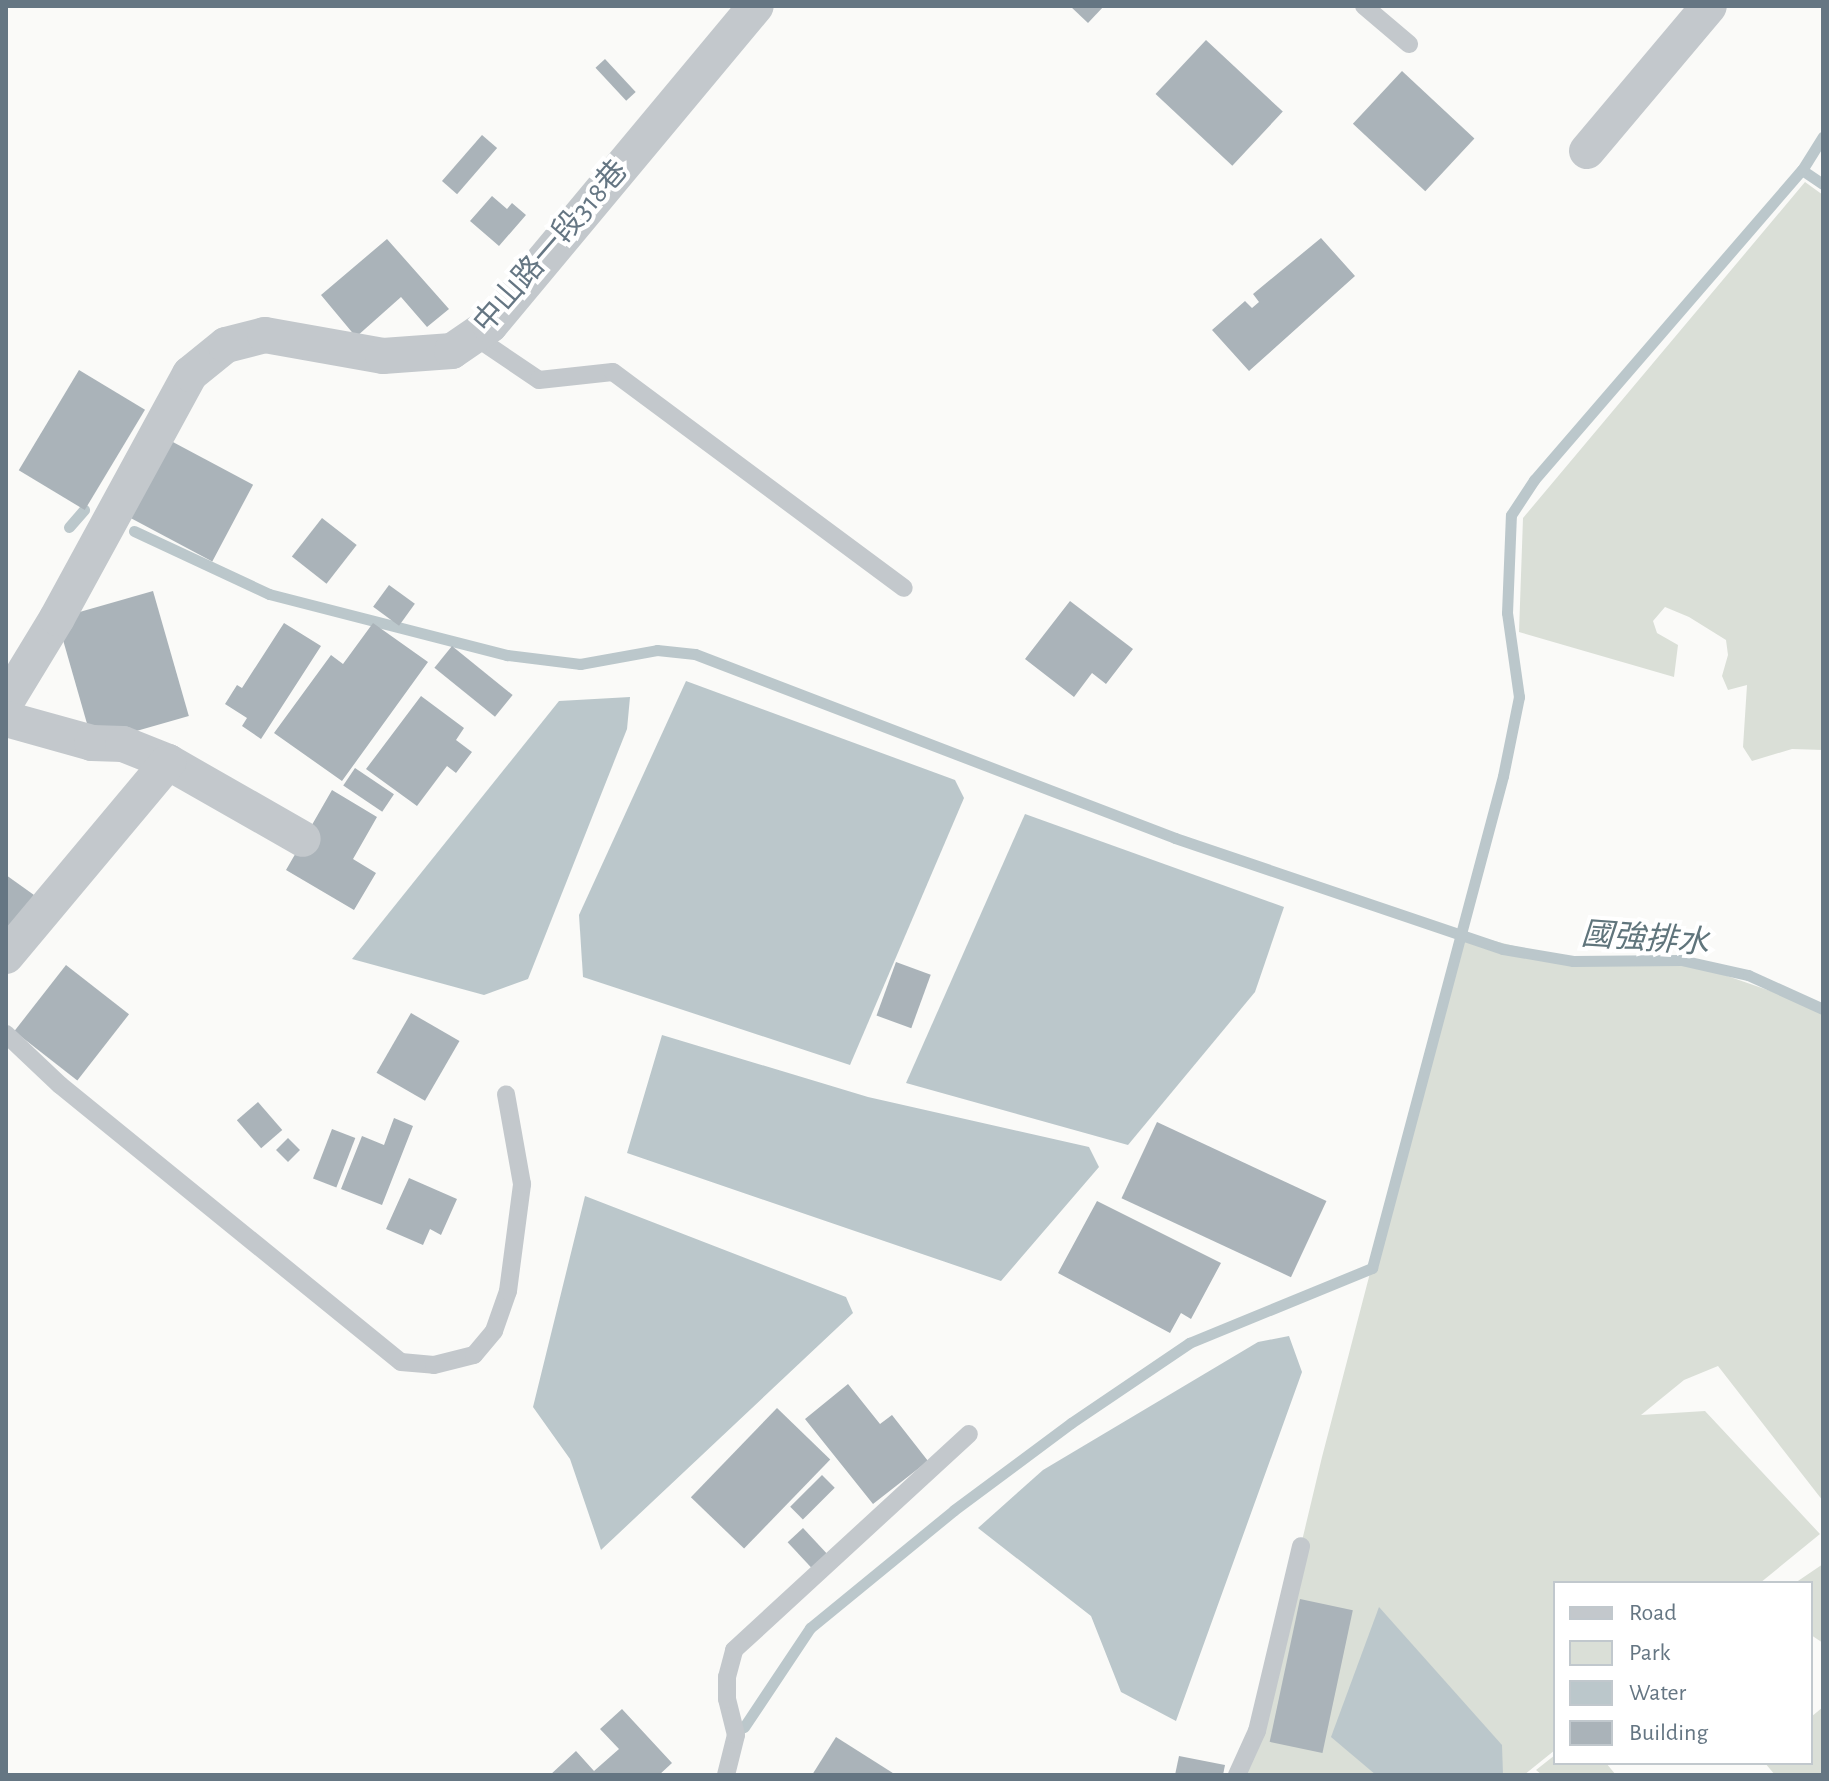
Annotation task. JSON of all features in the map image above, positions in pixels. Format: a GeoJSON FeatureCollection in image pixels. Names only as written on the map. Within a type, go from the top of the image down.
{"type":"FeatureCollection","features":[{"type":"Feature","properties":{"kind":"street","name":"中山路一段318巷"},"geometry":{"type":"LineString","coordinates":[[6,702],[57,618],[190,374],[226,345],[265,335],[383,356],[452,351],[490,325],[756,6]]}},
{"type":"Feature","properties":{"kind":"street"},"geometry":{"type":"LineString","coordinates":[[1587,151],[1709,6]]}},
{"type":"Feature","properties":{"kind":"street"},"geometry":{"type":"LineString","coordinates":[[6,719],[92,743],[123,744],[168,762],[303,839]]}},
{"type":"Feature","properties":{"kind":"street"},"geometry":{"type":"LineString","coordinates":[[6,956],[168,762]]}},
{"type":"Feature","properties":{"kind":"lane"},"geometry":{"type":"LineString","coordinates":[[1364,6],[1409,44]]}},
{"type":"Feature","properties":{"kind":"lane"},"geometry":{"type":"LineString","coordinates":[[474,336],[539,380],[613,372],[904,588]]}},
{"type":"Feature","properties":{"kind":"lane"},"geometry":{"type":"LineString","coordinates":[[6,1034],[60,1085],[401,1362],[434,1365],[474,1355],[494,1331],[508,1291],[522,1184],[506,1094]]}},
{"type":"Feature","properties":{"kind":"lane"},"geometry":{"type":"LineString","coordinates":[[726,1775],[736,1735],[727,1699],[727,1677],[734,1650],[969,1434]]}},
{"type":"Feature","properties":{"kind":"lane"},"geometry":{"type":"LineString","coordinates":[[1237,1775],[1257,1731],[1301,1546]]}},
{"type":"Feature","properties":{"kind":"green space"},"geometry":{"type":"Polygon","coordinates":[[[1805,182],[1823,195],[1823,750],[1792,749],[1752,761],[1743,747],[1747,685],[1728,690],[1722,676],[1728,655],[1726,640],[1689,617],[1665,607],[1653,621],[1657,633],[1678,645],[1674,677],[1519,632],[1523,518],[1805,182]]]}},
{"type":"Feature","properties":{"kind":"green space"},"geometry":{"type":"Polygon","coordinates":[[[1459,932],[1573,961],[1681,960],[1823,1009],[1823,1501],[1718,1366],[1684,1380],[1641,1415],[1705,1411],[1820,1534],[1762,1581],[1553,1581],[1553,1752],[1524,1775],[1239,1775],[1264,1700],[1322,1457],[1459,932]]]}},
{"type":"Feature","properties":{"kind":"green space"},"geometry":{"type":"Polygon","coordinates":[[[1823,1564],[1823,1643],[1813,1636],[1813,1581],[1798,1581],[1823,1564]]]}},
{"type":"Feature","properties":{"kind":"green space"},"geometry":{"type":"Polygon","coordinates":[[[1823,1707],[1823,1775],[1775,1775],[1767,1765],[1813,1765],[1813,1715],[1823,1707]]]}},
{"type":"Feature","properties":{"kind":"green space"},"geometry":{"type":"Polygon","coordinates":[[[1553,1757],[1553,1765],[1608,1765],[1616,1775],[1542,1775],[1536,1770],[1553,1757]]]}},
{"type":"Feature","properties":{"kind":"water"},"geometry":{"type":"Polygon","coordinates":[[[686,681],[955,780],[964,798],[850,1065],[583,977],[579,915],[686,681]]]}},
{"type":"Feature","properties":{"kind":"water"},"geometry":{"type":"Polygon","coordinates":[[[630,697],[627,729],[528,979],[484,995],[352,959],[559,701],[630,697]]]}},
{"type":"Feature","properties":{"kind":"water"},"geometry":{"type":"Polygon","coordinates":[[[1025,814],[1284,907],[1255,992],[1128,1145],[906,1083],[1025,814]]]}},
{"type":"Feature","properties":{"kind":"water"},"geometry":{"type":"Polygon","coordinates":[[[662,1035],[868,1097],[1089,1147],[1099,1167],[1001,1281],[627,1153],[662,1035]]]}},
{"type":"Feature","properties":{"kind":"water"},"geometry":{"type":"Polygon","coordinates":[[[585,1196],[846,1297],[853,1313],[601,1550],[570,1459],[533,1407],[585,1196]]]}},
{"type":"Feature","properties":{"kind":"water"},"geometry":{"type":"Polygon","coordinates":[[[1289,1336],[1302,1372],[1176,1721],[1121,1692],[1091,1616],[978,1528],[1043,1470],[1258,1342],[1289,1336]]]}},
{"type":"Feature","properties":{"kind":"water"},"geometry":{"type":"Polygon","coordinates":[[[1379,1607],[1502,1745],[1503,1775],[1376,1775],[1331,1737],[1379,1607]]]}},
{"type":"Feature","properties":{"kind":"building"},"geometry":{"type":"Polygon","coordinates":[[[1070,6],[1104,6],[1088,23],[1070,6]]]}},
{"type":"Feature","properties":{"kind":"building"},"geometry":{"type":"Polygon","coordinates":[[[1206,40],[1283,112],[1232,166],[1156,94],[1206,40]]]}},
{"type":"Feature","properties":{"kind":"building"},"geometry":{"type":"Polygon","coordinates":[[[605,59],[636,92],[626,101],[595,68],[605,59]]]}},
{"type":"Feature","properties":{"kind":"building"},"geometry":{"type":"Polygon","coordinates":[[[1402,71],[1474,139],[1425,191],[1353,124],[1402,71]]]}},
{"type":"Feature","properties":{"kind":"building"},"geometry":{"type":"Polygon","coordinates":[[[482,135],[497,148],[457,194],[442,181],[482,135]]]}},
{"type":"Feature","properties":{"kind":"building"},"geometry":{"type":"Polygon","coordinates":[[[492,196],[507,209],[512,203],[526,215],[499,246],[470,221],[492,196]]]}},
{"type":"Feature","properties":{"kind":"building"},"geometry":{"type":"Polygon","coordinates":[[[1321,238],[1355,276],[1249,371],[1212,330],[1245,301],[1252,308],[1259,302],[1253,294],[1321,238]]]}},
{"type":"Feature","properties":{"kind":"building"},"geometry":{"type":"Polygon","coordinates":[[[387,239],[449,309],[427,327],[401,297],[356,337],[321,295],[387,239]]]}},
{"type":"Feature","properties":{"kind":"building"},"geometry":{"type":"Polygon","coordinates":[[[79,370],[145,410],[85,510],[19,470],[79,370]]]}},
{"type":"Feature","properties":{"kind":"building"},"geometry":{"type":"Polygon","coordinates":[[[171,441],[253,485],[212,561],[130,518],[171,441]]]}},
{"type":"Feature","properties":{"kind":"building"},"geometry":{"type":"Polygon","coordinates":[[[322,518],[357,545],[327,584],[292,557],[322,518]]]}},
{"type":"Feature","properties":{"kind":"building"},"geometry":{"type":"Polygon","coordinates":[[[389,585],[415,604],[399,626],[373,607],[389,585]]]}},
{"type":"Feature","properties":{"kind":"building"},"geometry":{"type":"Polygon","coordinates":[[[153,591],[189,716],[93,744],[57,619],[153,591]]]}},
{"type":"Feature","properties":{"kind":"building"},"geometry":{"type":"Polygon","coordinates":[[[1070,601],[1133,649],[1106,684],[1092,673],[1074,697],[1025,659],[1070,601]]]}},
{"type":"Feature","properties":{"kind":"building"},"geometry":{"type":"Polygon","coordinates":[[[284,623],[321,646],[261,739],[242,726],[247,718],[225,704],[237,685],[242,688],[284,623]]]}},
{"type":"Feature","properties":{"kind":"building"},"geometry":{"type":"Polygon","coordinates":[[[373,623],[428,662],[342,781],[274,733],[331,655],[343,664],[373,623]]]}},
{"type":"Feature","properties":{"kind":"building"},"geometry":{"type":"Polygon","coordinates":[[[452,646],[513,695],[495,717],[434,668],[452,646]]]}},
{"type":"Feature","properties":{"kind":"building"},"geometry":{"type":"Polygon","coordinates":[[[421,696],[464,728],[456,740],[472,752],[456,773],[447,766],[417,806],[366,769],[421,696]]]}},
{"type":"Feature","properties":{"kind":"building"},"geometry":{"type":"Polygon","coordinates":[[[355,768],[394,794],[382,812],[343,785],[355,768]]]}},
{"type":"Feature","properties":{"kind":"building"},"geometry":{"type":"Polygon","coordinates":[[[332,790],[377,817],[353,859],[376,873],[354,910],[286,870],[332,790]]]}},
{"type":"Feature","properties":{"kind":"building"},"geometry":{"type":"Polygon","coordinates":[[[6,875],[34,895],[6,935],[6,875]]]}},
{"type":"Feature","properties":{"kind":"building"},"geometry":{"type":"Polygon","coordinates":[[[896,962],[931,975],[911,1028],[877,1016],[896,962]]]}},
{"type":"Feature","properties":{"kind":"building"},"geometry":{"type":"Polygon","coordinates":[[[66,965],[129,1014],[77,1080],[14,1031],[66,965]]]}},
{"type":"Feature","properties":{"kind":"building"},"geometry":{"type":"Polygon","coordinates":[[[411,1013],[459,1041],[425,1101],[377,1073],[411,1013]]]}},
{"type":"Feature","properties":{"kind":"building"},"geometry":{"type":"Polygon","coordinates":[[[258,1102],[282,1130],[261,1148],[237,1120],[258,1102]]]}},
{"type":"Feature","properties":{"kind":"building"},"geometry":{"type":"Polygon","coordinates":[[[394,1118],[413,1126],[382,1205],[341,1189],[362,1136],[384,1145],[394,1118]]]}},
{"type":"Feature","properties":{"kind":"building"},"geometry":{"type":"Polygon","coordinates":[[[1157,1122],[1326,1201],[1291,1277],[1122,1198],[1157,1122]]]}},
{"type":"Feature","properties":{"kind":"building"},"geometry":{"type":"Polygon","coordinates":[[[332,1129],[355,1138],[336,1187],[313,1178],[332,1129]]]}},
{"type":"Feature","properties":{"kind":"building"},"geometry":{"type":"Polygon","coordinates":[[[288,1138],[300,1150],[288,1162],[276,1150],[288,1138]]]}},
{"type":"Feature","properties":{"kind":"building"},"geometry":{"type":"Polygon","coordinates":[[[409,1178],[457,1199],[441,1235],[430,1229],[423,1245],[386,1229],[409,1178]]]}},
{"type":"Feature","properties":{"kind":"building"},"geometry":{"type":"Polygon","coordinates":[[[1097,1201],[1221,1263],[1191,1319],[1181,1313],[1170,1333],[1058,1273],[1097,1201]]]}},
{"type":"Feature","properties":{"kind":"building"},"geometry":{"type":"Polygon","coordinates":[[[848,1384],[880,1424],[892,1415],[928,1461],[873,1504],[805,1419],[848,1384]]]}},
{"type":"Feature","properties":{"kind":"building"},"geometry":{"type":"Polygon","coordinates":[[[777,1408],[830,1459],[744,1549],[691,1497],[777,1408]]]}},
{"type":"Feature","properties":{"kind":"building"},"geometry":{"type":"Polygon","coordinates":[[[822,1475],[835,1488],[803,1520],[790,1507],[822,1475]]]}},
{"type":"Feature","properties":{"kind":"building"},"geometry":{"type":"Polygon","coordinates":[[[803,1528],[831,1558],[816,1572],[788,1542],[803,1528]]]}},
{"type":"Feature","properties":{"kind":"building"},"geometry":{"type":"Polygon","coordinates":[[[1300,1599],[1353,1610],[1322,1753],[1270,1742],[1300,1599]]]}},
{"type":"Feature","properties":{"kind":"building"},"geometry":{"type":"Polygon","coordinates":[[[622,1709],[672,1763],[659,1775],[550,1775],[576,1751],[594,1771],[619,1749],[600,1729],[622,1709]]]}},
{"type":"Feature","properties":{"kind":"building"},"geometry":{"type":"Polygon","coordinates":[[[836,1737],[896,1775],[812,1775],[836,1737]]]}},
{"type":"Feature","properties":{"kind":"building"},"geometry":{"type":"Polygon","coordinates":[[[1179,1756],[1225,1765],[1223,1775],[1175,1775],[1179,1756]]]}},
{"type":"Feature","properties":{"kind":"waterway"},"geometry":{"type":"LineString","coordinates":[[744,1727],[810,1628],[954,1510],[1071,1423],[1189,1343],[1372,1268],[1503,776],[1519,697],[1507,613],[1511,515],[1534,480],[1802,170],[1823,137]]}},
{"type":"Feature","properties":{"kind":"waterway"},"geometry":{"type":"LineString","coordinates":[[1802,170],[1823,184]]}},
{"type":"Feature","properties":{"kind":"waterway"},"geometry":{"type":"LineString","coordinates":[[69,527],[84,510]]}},
{"type":"Feature","properties":{"kind":"waterway","name":"國強排水"},"geometry":{"type":"LineString","coordinates":[[134,531],[269,594],[507,655],[580,664],[657,650],[695,654],[1175,838],[1503,949],[1573,961],[1681,960],[1748,975],[1823,1009]]}}]}
